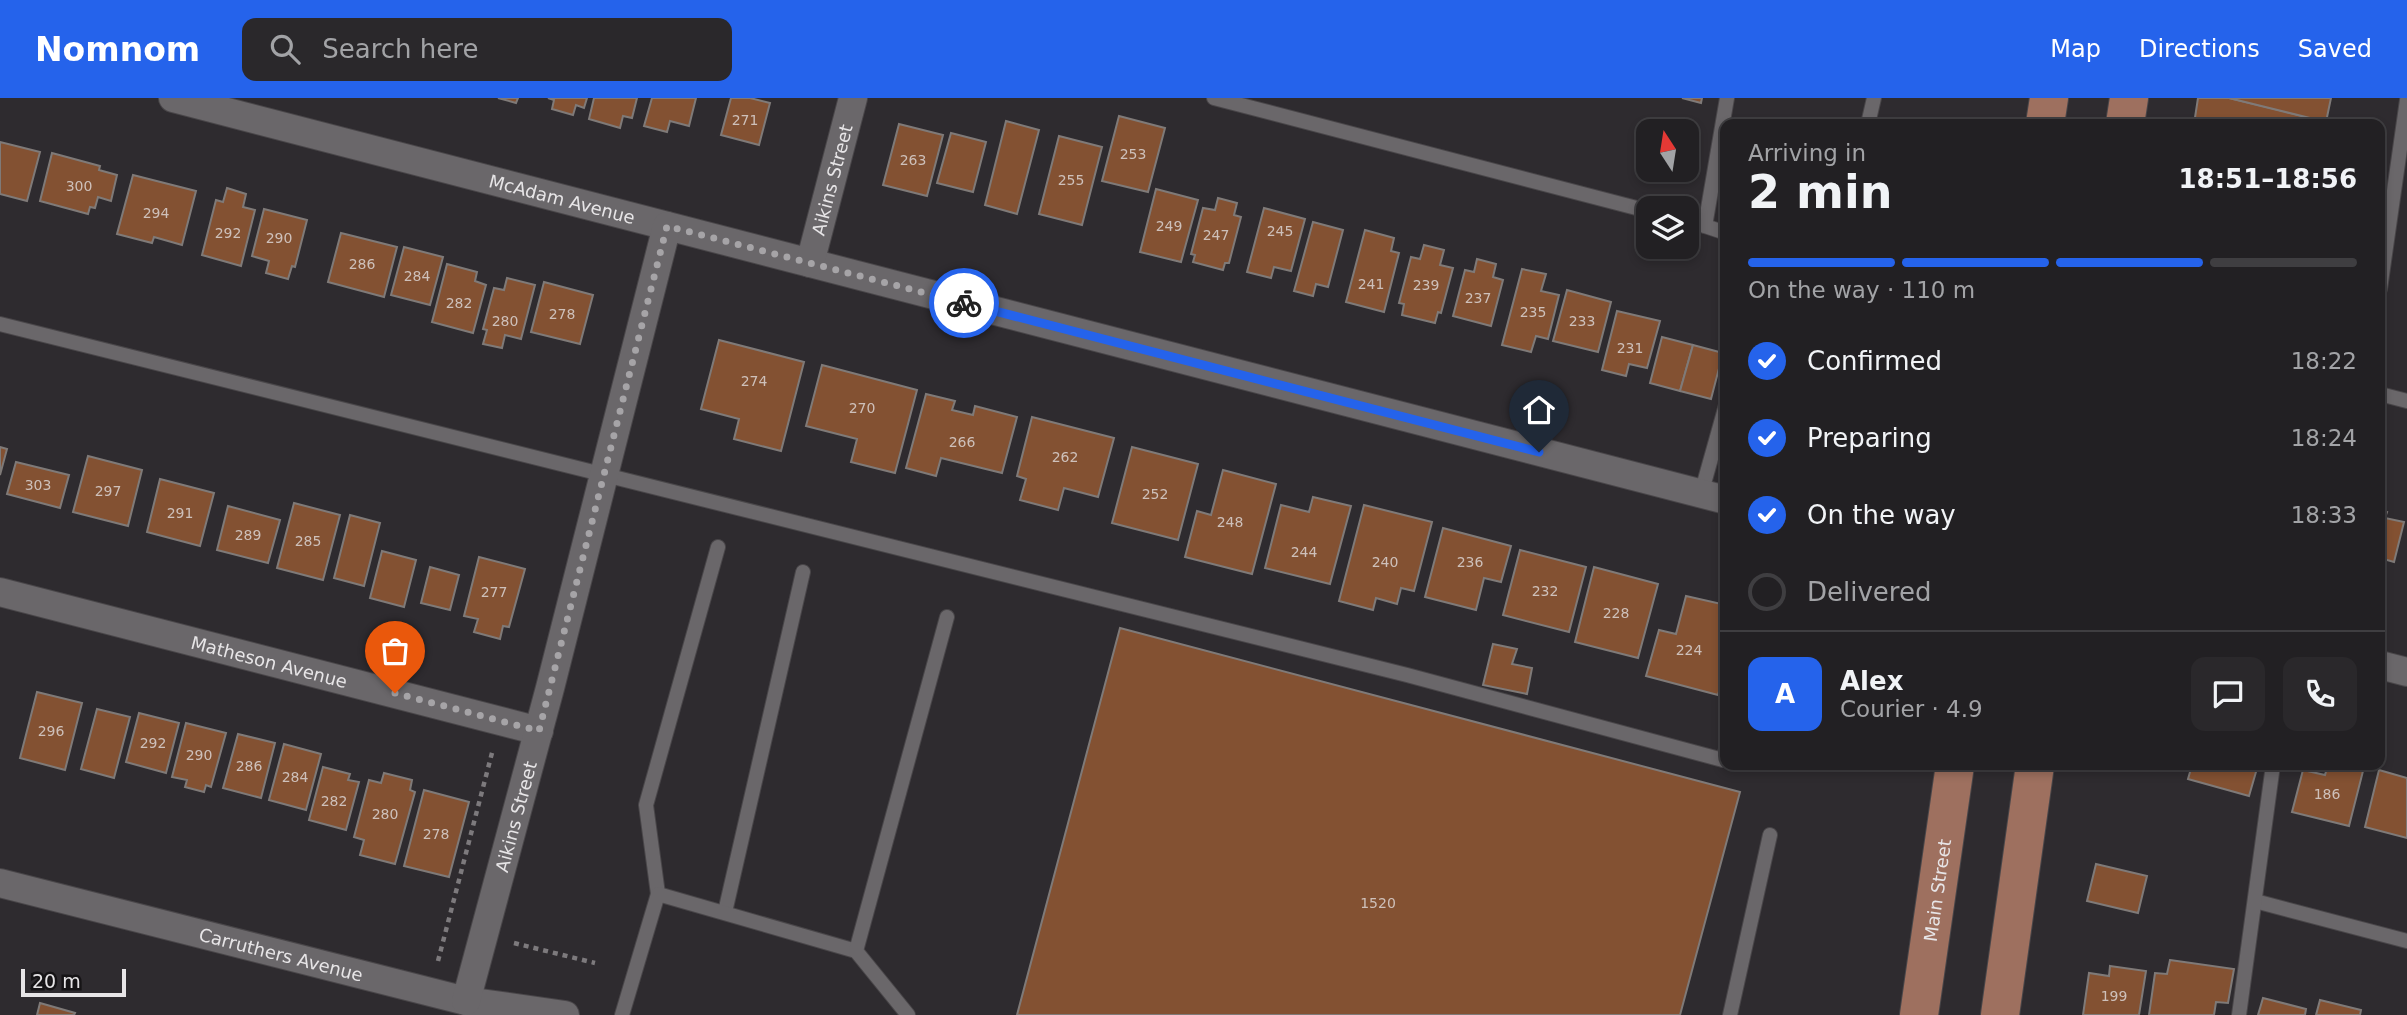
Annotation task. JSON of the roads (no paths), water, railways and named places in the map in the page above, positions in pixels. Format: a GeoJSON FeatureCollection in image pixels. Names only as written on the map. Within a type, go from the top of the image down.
{"type":"FeatureCollection","features":[{"type":"Feature","properties":{"kind":"main road"},"geometry":{"type":"LineString","coordinates":[[2046,119],[2049,98]]}},
{"type":"Feature","properties":{"kind":"main road"},"geometry":{"type":"LineString","coordinates":[[2126,119],[2129,98]]}},
{"type":"Feature","properties":{"kind":"main road","name":"Main Street"},"geometry":{"type":"LineString","coordinates":[[1919,1015],[1954,770]]}},
{"type":"Feature","properties":{"kind":"main road"},"geometry":{"type":"LineString","coordinates":[[2000,1015],[2034,770]]}},
{"type":"Feature","properties":{"kind":"street","name":"McAdam Avenue"},"geometry":{"type":"LineString","coordinates":[[173,98],[1713,497]]}},
{"type":"Feature","properties":{"kind":"street","name":"Aikins Street"},"geometry":{"type":"LineString","coordinates":[[810,263],[853,98]]}},
{"type":"Feature","properties":{"kind":"street","name":"Aikins Street"},"geometry":{"type":"LineString","coordinates":[[466,1001],[539,731],[667,226]]}},
{"type":"Feature","properties":{"kind":"street","name":"Matheson Avenue"},"geometry":{"type":"LineString","coordinates":[[0,592],[539,731]]}},
{"type":"Feature","properties":{"kind":"street"},"geometry":{"type":"LineString","coordinates":[[2385,666],[2407,672]]}},
{"type":"Feature","properties":{"kind":"street","name":"Carruthers Avenue"},"geometry":{"type":"LineString","coordinates":[[0,883],[466,1001],[565,1015]]}},
{"type":"Feature","properties":{"kind":"lane"},"geometry":{"type":"LineString","coordinates":[[1214,98],[1636,208]]}},
{"type":"Feature","properties":{"kind":"lane"},"geometry":{"type":"LineString","coordinates":[[1723,119],[1727,98]]}},
{"type":"Feature","properties":{"kind":"lane"},"geometry":{"type":"LineString","coordinates":[[1869,119],[1874,98]]}},
{"type":"Feature","properties":{"kind":"lane"},"geometry":{"type":"LineString","coordinates":[[2385,254],[2407,100]]}},
{"type":"Feature","properties":{"kind":"lane"},"geometry":{"type":"LineString","coordinates":[[1705,226],[1720,139]]}},
{"type":"Feature","properties":{"kind":"lane"},"geometry":{"type":"LineString","coordinates":[[1699,225],[1720,231]]}},
{"type":"Feature","properties":{"kind":"lane"},"geometry":{"type":"LineString","coordinates":[[0,324],[1407,675],[1720,759]]}},
{"type":"Feature","properties":{"kind":"lane"},"geometry":{"type":"LineString","coordinates":[[2385,395],[2407,401]]}},
{"type":"Feature","properties":{"kind":"lane"},"geometry":{"type":"LineString","coordinates":[[1713,497],[1720,447]]}},
{"type":"Feature","properties":{"kind":"lane"},"geometry":{"type":"LineString","coordinates":[[622,1015],[658,894],[646,805],[718,547]]}},
{"type":"Feature","properties":{"kind":"lane"},"geometry":{"type":"LineString","coordinates":[[725,912],[803,572]]}},
{"type":"Feature","properties":{"kind":"lane"},"geometry":{"type":"LineString","coordinates":[[856,951],[947,617]]}},
{"type":"Feature","properties":{"kind":"lane"},"geometry":{"type":"LineString","coordinates":[[2239,1015],[2272,770]]}},
{"type":"Feature","properties":{"kind":"lane"},"geometry":{"type":"LineString","coordinates":[[1730,1015],[1770,835]]}},
{"type":"Feature","properties":{"kind":"lane"},"geometry":{"type":"LineString","coordinates":[[658,894],[856,951],[908,1015]]}},
{"type":"Feature","properties":{"kind":"lane"},"geometry":{"type":"LineString","coordinates":[[2255,901],[2407,941]]}}]}
